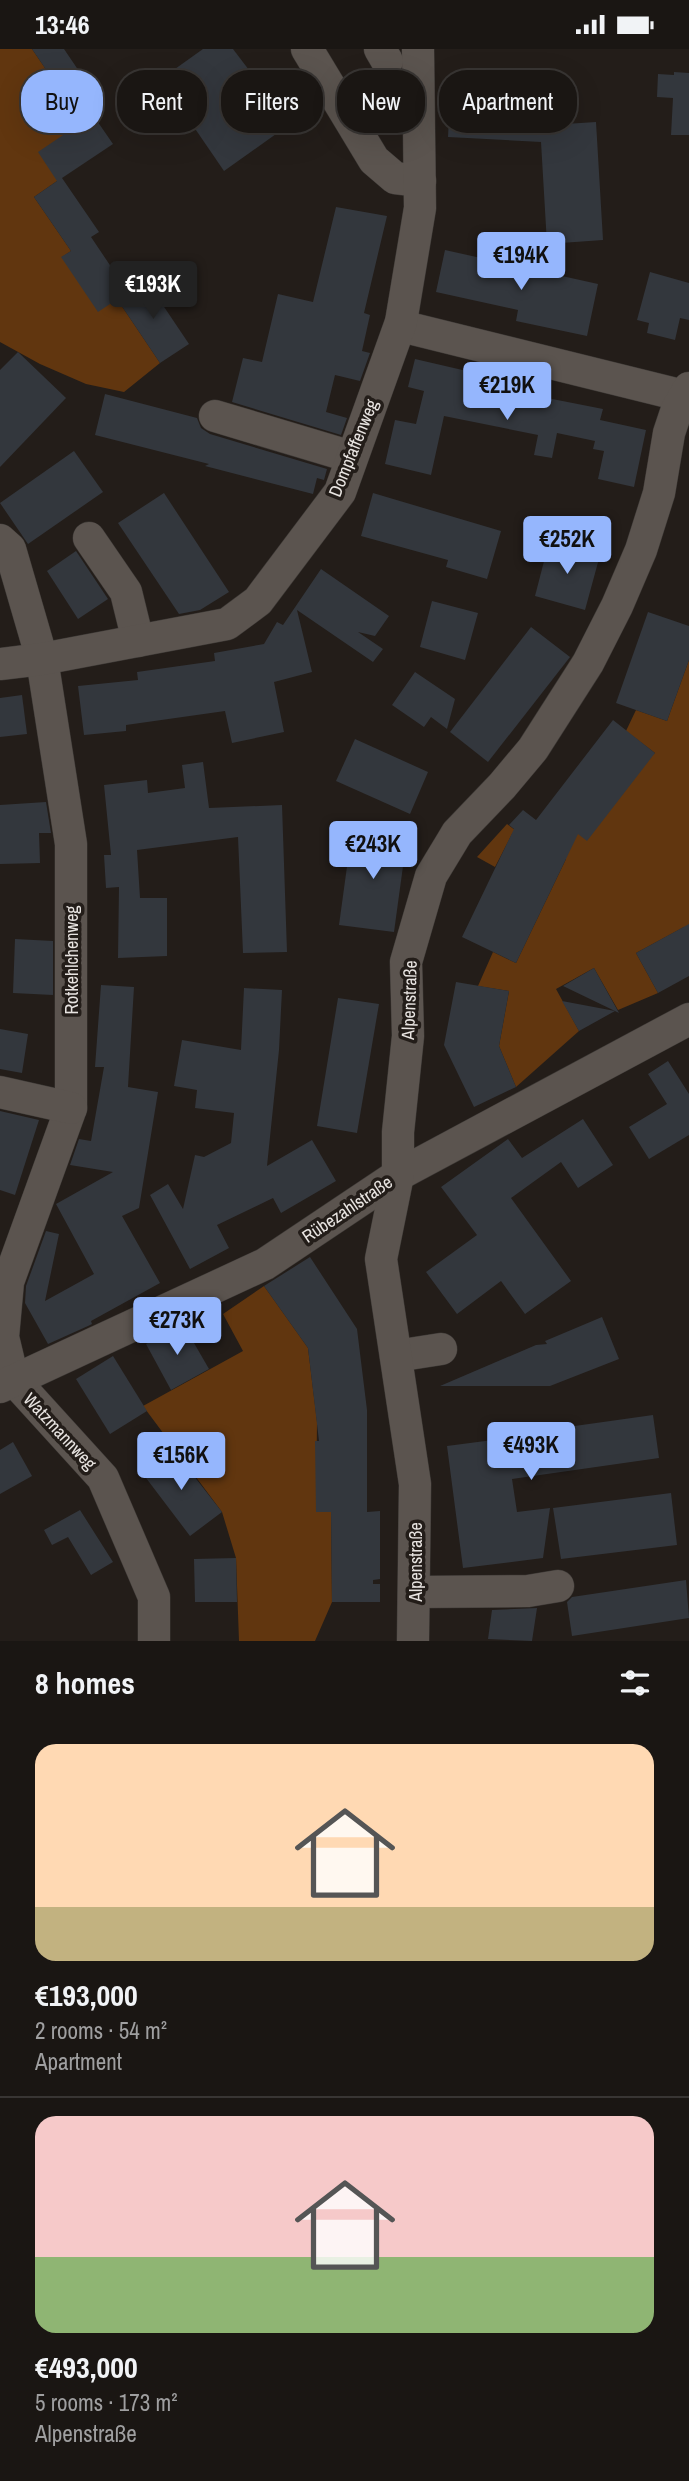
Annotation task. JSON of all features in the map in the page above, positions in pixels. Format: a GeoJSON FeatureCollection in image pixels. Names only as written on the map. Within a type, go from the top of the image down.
{"type":"FeatureCollection","features":[{"type":"Feature","properties":{"kind":"street"},"geometry":{"type":"LineString","coordinates":[[307,49],[374,160],[395,178],[420,181]]}},
{"type":"Feature","properties":{"kind":"street","name":"Dompfaffenweg"},"geometry":{"type":"LineString","coordinates":[[0,664],[42,659],[227,624],[258,601],[340,492],[401,321],[420,208],[418,49]]}},
{"type":"Feature","properties":{"kind":"street"},"geometry":{"type":"LineString","coordinates":[[401,321],[413,329],[687,392]]}},
{"type":"Feature","properties":{"kind":"street","name":"Alpenstraße"},"geometry":{"type":"LineString","coordinates":[[413,1641],[415,1484],[381,1259],[398,1175],[398,1132],[408,1036],[407,962],[431,876],[457,833],[533,749],[588,663],[617,606],[641,550],[659,493],[669,433],[677,409],[687,392]]}},
{"type":"Feature","properties":{"kind":"street"},"geometry":{"type":"LineString","coordinates":[[215,416],[352,457]]}},
{"type":"Feature","properties":{"kind":"street"},"geometry":{"type":"LineString","coordinates":[[89,538],[126,592],[138,641]]}},
{"type":"Feature","properties":{"kind":"street","name":"Rotkehlchenweg"},"geometry":{"type":"LineString","coordinates":[[0,540],[10,549],[42,659],[71,844],[71,1108],[8,1282],[3,1337],[6,1383]]}},
{"type":"Feature","properties":{"kind":"street","name":"Rübezahlstraße"},"geometry":{"type":"LineString","coordinates":[[6,1383],[265,1264],[398,1175],[689,1019]]}},
{"type":"Feature","properties":{"kind":"street"},"geometry":{"type":"LineString","coordinates":[[0,1091],[71,1108]]}},
{"type":"Feature","properties":{"kind":"street"},"geometry":{"type":"LineString","coordinates":[[396,1356],[441,1349]]}},
{"type":"Feature","properties":{"kind":"street","name":"Watzmannweg"},"geometry":{"type":"LineString","coordinates":[[6,1383],[103,1478],[154,1597],[154,1641]]}},
{"type":"Feature","properties":{"kind":"street"},"geometry":{"type":"LineString","coordinates":[[415,1592],[528,1591],[558,1586]]}},
{"type":"Feature","properties":{"kind":"shaded area"},"geometry":{"type":"Polygon","coordinates":[[[0,49],[32,49],[46,70],[21,70],[21,133],[71,133],[57,181],[34,197],[71,251],[62,257],[117,299],[160,363],[124,392],[86,384],[40,364],[0,342],[0,49]]]}},
{"type":"Feature","properties":{"kind":"shaded area"},"geometry":{"type":"Polygon","coordinates":[[[689,660],[689,935],[684,927],[636,953],[658,993],[618,1010],[594,968],[556,989],[579,1031],[516,1087],[499,1046],[509,991],[478,986],[493,952],[516,963],[566,859],[512,834],[495,867],[477,857],[507,824],[531,842],[655,753],[626,731],[636,710],[667,721],[689,660]]]}},
{"type":"Feature","properties":{"kind":"shaded area"},"geometry":{"type":"Polygon","coordinates":[[[264,1286],[308,1348],[317,1422],[316,1511],[331,1512],[332,1602],[315,1641],[239,1641],[236,1558],[222,1512],[143,1406],[243,1351],[223,1314],[264,1286]]]}},
{"type":"Feature","properties":{"kind":"building"},"geometry":{"type":"Polygon","coordinates":[[[32,49],[64,49],[78,70],[46,70],[32,49]]]}},
{"type":"Feature","properties":{"kind":"building"},"geometry":{"type":"Polygon","coordinates":[[[203,49],[233,49],[249,70],[221,70],[221,133],[277,133],[224,171],[198,133],[207,133],[207,70],[174,70],[203,49]]]}},
{"type":"Feature","properties":{"kind":"building"},"geometry":{"type":"Polygon","coordinates":[[[674,72],[689,73],[689,135],[671,135],[673,98],[657,97],[658,74],[674,75],[674,72]]]}},
{"type":"Feature","properties":{"kind":"building"},"geometry":{"type":"Polygon","coordinates":[[[596,122],[603,240],[547,244],[541,142],[448,137],[448,133],[577,133],[577,123],[596,122]]]}},
{"type":"Feature","properties":{"kind":"building"},"geometry":{"type":"Polygon","coordinates":[[[103,130],[113,144],[62,178],[99,232],[91,237],[128,292],[98,312],[61,257],[71,251],[34,197],[57,181],[38,152],[66,133],[103,133],[103,130]]]}},
{"type":"Feature","properties":{"kind":"building"},"geometry":{"type":"Polygon","coordinates":[[[336,207],[387,216],[364,313],[370,315],[362,351],[370,353],[360,381],[335,375],[326,412],[347,418],[341,435],[232,402],[243,358],[262,362],[278,294],[313,302],[336,207]]]}},
{"type":"Feature","properties":{"kind":"building"},"geometry":{"type":"Polygon","coordinates":[[[445,250],[598,284],[587,336],[516,321],[518,310],[436,292],[445,250]]]}},
{"type":"Feature","properties":{"kind":"building"},"geometry":{"type":"Polygon","coordinates":[[[650,272],[689,283],[689,320],[680,318],[675,340],[647,333],[649,323],[637,320],[650,272]]]}},
{"type":"Feature","properties":{"kind":"building"},"geometry":{"type":"Polygon","coordinates":[[[146,280],[189,344],[160,363],[117,299],[146,280]]]}},
{"type":"Feature","properties":{"kind":"building"},"geometry":{"type":"Polygon","coordinates":[[[18,352],[66,398],[0,467],[0,370],[18,352]]]}},
{"type":"Feature","properties":{"kind":"building"},"geometry":{"type":"Polygon","coordinates":[[[415,359],[484,375],[481,385],[603,409],[600,420],[646,430],[634,487],[598,479],[604,451],[593,449],[595,441],[557,433],[552,458],[534,455],[538,435],[444,416],[431,475],[385,464],[395,420],[416,424],[424,391],[408,387],[415,359]]]}},
{"type":"Feature","properties":{"kind":"building"},"geometry":{"type":"Polygon","coordinates":[[[105,394],[197,418],[201,428],[210,434],[327,469],[324,480],[317,478],[313,494],[95,435],[105,394]]]}},
{"type":"Feature","properties":{"kind":"building"},"geometry":{"type":"Polygon","coordinates":[[[74,451],[103,492],[28,544],[0,503],[74,451]]]}},
{"type":"Feature","properties":{"kind":"building"},"geometry":{"type":"Polygon","coordinates":[[[164,493],[229,592],[200,610],[179,614],[118,523],[164,493]]]}},
{"type":"Feature","properties":{"kind":"building"},"geometry":{"type":"Polygon","coordinates":[[[373,493],[501,531],[487,579],[446,567],[448,560],[361,536],[373,493]]]}},
{"type":"Feature","properties":{"kind":"building"},"geometry":{"type":"Polygon","coordinates":[[[549,542],[600,555],[585,610],[535,596],[549,542]]]}},
{"type":"Feature","properties":{"kind":"building"},"geometry":{"type":"Polygon","coordinates":[[[76,551],[108,599],[78,619],[47,571],[76,551]]]}},
{"type":"Feature","properties":{"kind":"building"},"geometry":{"type":"Polygon","coordinates":[[[321,569],[389,616],[375,636],[358,632],[383,649],[373,662],[297,610],[312,672],[274,682],[284,732],[232,743],[225,711],[126,725],[126,731],[84,735],[78,686],[138,680],[137,672],[215,661],[214,653],[264,644],[277,622],[283,625],[321,569]]]}},
{"type":"Feature","properties":{"kind":"building"},"geometry":{"type":"Polygon","coordinates":[[[432,601],[478,613],[465,660],[420,647],[432,601]]]}},
{"type":"Feature","properties":{"kind":"building"},"geometry":{"type":"Polygon","coordinates":[[[648,612],[689,626],[689,660],[667,721],[616,703],[648,612]]]}},
{"type":"Feature","properties":{"kind":"building"},"geometry":{"type":"Polygon","coordinates":[[[531,627],[570,657],[488,762],[450,732],[531,627]]]}},
{"type":"Feature","properties":{"kind":"building"},"geometry":{"type":"Polygon","coordinates":[[[415,672],[455,699],[447,729],[431,717],[424,727],[392,705],[415,672]]]}},
{"type":"Feature","properties":{"kind":"building"},"geometry":{"type":"Polygon","coordinates":[[[22,695],[27,734],[0,737],[0,698],[22,695]]]}},
{"type":"Feature","properties":{"kind":"building"},"geometry":{"type":"Polygon","coordinates":[[[613,720],[655,753],[587,841],[578,834],[516,963],[462,937],[514,829],[509,825],[523,810],[536,820],[613,720]]]}},
{"type":"Feature","properties":{"kind":"building"},"geometry":{"type":"Polygon","coordinates":[[[355,739],[428,772],[410,814],[336,781],[355,739]]]}},
{"type":"Feature","properties":{"kind":"building"},"geometry":{"type":"Polygon","coordinates":[[[203,762],[209,808],[282,805],[287,952],[243,953],[238,837],[137,850],[140,898],[167,898],[167,956],[118,958],[119,887],[106,888],[104,855],[111,855],[104,785],[147,780],[148,793],[185,788],[182,765],[203,762]]]}},
{"type":"Feature","properties":{"kind":"building"},"geometry":{"type":"Polygon","coordinates":[[[46,802],[51,833],[39,833],[40,863],[0,864],[0,805],[46,802]]]}},
{"type":"Feature","properties":{"kind":"building"},"geometry":{"type":"Polygon","coordinates":[[[352,830],[407,837],[394,932],[339,925],[352,830]]]}},
{"type":"Feature","properties":{"kind":"building"},"geometry":{"type":"Polygon","coordinates":[[[689,924],[689,976],[658,993],[636,953],[689,924]]]}},
{"type":"Feature","properties":{"kind":"building"},"geometry":{"type":"Polygon","coordinates":[[[15,939],[53,941],[53,995],[13,993],[15,939]]]}},
{"type":"Feature","properties":{"kind":"building"},"geometry":{"type":"Polygon","coordinates":[[[594,968],[619,1013],[563,986],[594,968]]]}},
{"type":"Feature","properties":{"kind":"building"},"geometry":{"type":"Polygon","coordinates":[[[456,982],[509,991],[499,1046],[516,1087],[474,1107],[444,1045],[456,982]]]}},
{"type":"Feature","properties":{"kind":"building"},"geometry":{"type":"Polygon","coordinates":[[[101,985],[134,987],[128,1087],[158,1092],[139,1208],[122,1216],[160,1283],[91,1321],[92,1324],[48,1344],[25,1303],[26,1286],[46,1231],[59,1234],[45,1301],[94,1274],[56,1204],[113,1172],[70,1165],[79,1139],[91,1141],[104,1067],[95,1067],[101,985]]]}},
{"type":"Feature","properties":{"kind":"building"},"geometry":{"type":"Polygon","coordinates":[[[244,988],[282,990],[279,1050],[267,1166],[312,1140],[336,1181],[281,1213],[273,1198],[217,1225],[229,1248],[190,1269],[150,1195],[168,1184],[183,1209],[195,1155],[204,1157],[231,1143],[234,1113],[195,1108],[197,1090],[174,1086],[182,1040],[241,1050],[244,988]]]}},
{"type":"Feature","properties":{"kind":"building"},"geometry":{"type":"Polygon","coordinates":[[[338,998],[379,1004],[357,1133],[317,1126],[338,998]]]}},
{"type":"Feature","properties":{"kind":"building"},"geometry":{"type":"Polygon","coordinates":[[[562,1001],[615,1011],[579,1031],[562,1001]]]}},
{"type":"Feature","properties":{"kind":"building"},"geometry":{"type":"Polygon","coordinates":[[[0,1029],[28,1034],[22,1073],[0,1069],[0,1029]]]}},
{"type":"Feature","properties":{"kind":"building"},"geometry":{"type":"Polygon","coordinates":[[[668,1061],[689,1094],[689,1135],[649,1159],[629,1127],[667,1104],[648,1074],[668,1061]]]}},
{"type":"Feature","properties":{"kind":"building"},"geometry":{"type":"Polygon","coordinates":[[[0,1111],[39,1120],[15,1195],[0,1190],[0,1111]]]}},
{"type":"Feature","properties":{"kind":"building"},"geometry":{"type":"Polygon","coordinates":[[[583,1119],[613,1165],[578,1188],[561,1162],[511,1198],[571,1281],[525,1314],[501,1281],[457,1314],[426,1272],[477,1235],[441,1187],[508,1139],[522,1158],[583,1119]]]}},
{"type":"Feature","properties":{"kind":"building"},"geometry":{"type":"Polygon","coordinates":[[[310,1257],[357,1329],[367,1410],[367,1512],[380,1511],[380,1579],[373,1580],[373,1584],[380,1584],[380,1602],[332,1602],[331,1512],[316,1512],[315,1441],[319,1441],[308,1348],[264,1286],[310,1257]]]}},
{"type":"Feature","properties":{"kind":"building"},"geometry":{"type":"Polygon","coordinates":[[[602,1317],[619,1359],[550,1386],[440,1386],[536,1345],[547,1344],[545,1341],[602,1317]]]}},
{"type":"Feature","properties":{"kind":"building"},"geometry":{"type":"Polygon","coordinates":[[[183,1324],[209,1369],[171,1390],[146,1344],[183,1324]]]}},
{"type":"Feature","properties":{"kind":"building"},"geometry":{"type":"Polygon","coordinates":[[[113,1356],[147,1411],[110,1434],[76,1379],[113,1356]]]}},
{"type":"Feature","properties":{"kind":"building"},"geometry":{"type":"Polygon","coordinates":[[[653,1415],[659,1458],[512,1479],[517,1512],[550,1508],[543,1558],[463,1568],[447,1446],[653,1415]]]}},
{"type":"Feature","properties":{"kind":"building"},"geometry":{"type":"Polygon","coordinates":[[[13,1442],[32,1476],[0,1494],[0,1450],[13,1442]]]}},
{"type":"Feature","properties":{"kind":"building"},"geometry":{"type":"Polygon","coordinates":[[[169,1448],[186,1474],[190,1471],[222,1512],[190,1536],[140,1470],[169,1448]]]}},
{"type":"Feature","properties":{"kind":"building"},"geometry":{"type":"Polygon","coordinates":[[[671,1493],[677,1545],[561,1559],[553,1508],[671,1493]]]}},
{"type":"Feature","properties":{"kind":"building"},"geometry":{"type":"Polygon","coordinates":[[[80,1510],[113,1562],[91,1575],[68,1537],[52,1545],[44,1530],[80,1510]]]}},
{"type":"Feature","properties":{"kind":"building"},"geometry":{"type":"Polygon","coordinates":[[[236,1558],[237,1602],[195,1602],[194,1559],[236,1558]]]}},
{"type":"Feature","properties":{"kind":"building"},"geometry":{"type":"Polygon","coordinates":[[[686,1580],[689,1618],[572,1636],[567,1602],[572,1597],[686,1580]]]}},
{"type":"Feature","properties":{"kind":"building"},"geometry":{"type":"Polygon","coordinates":[[[537,1608],[532,1641],[488,1639],[492,1610],[537,1608]]]}}]}
